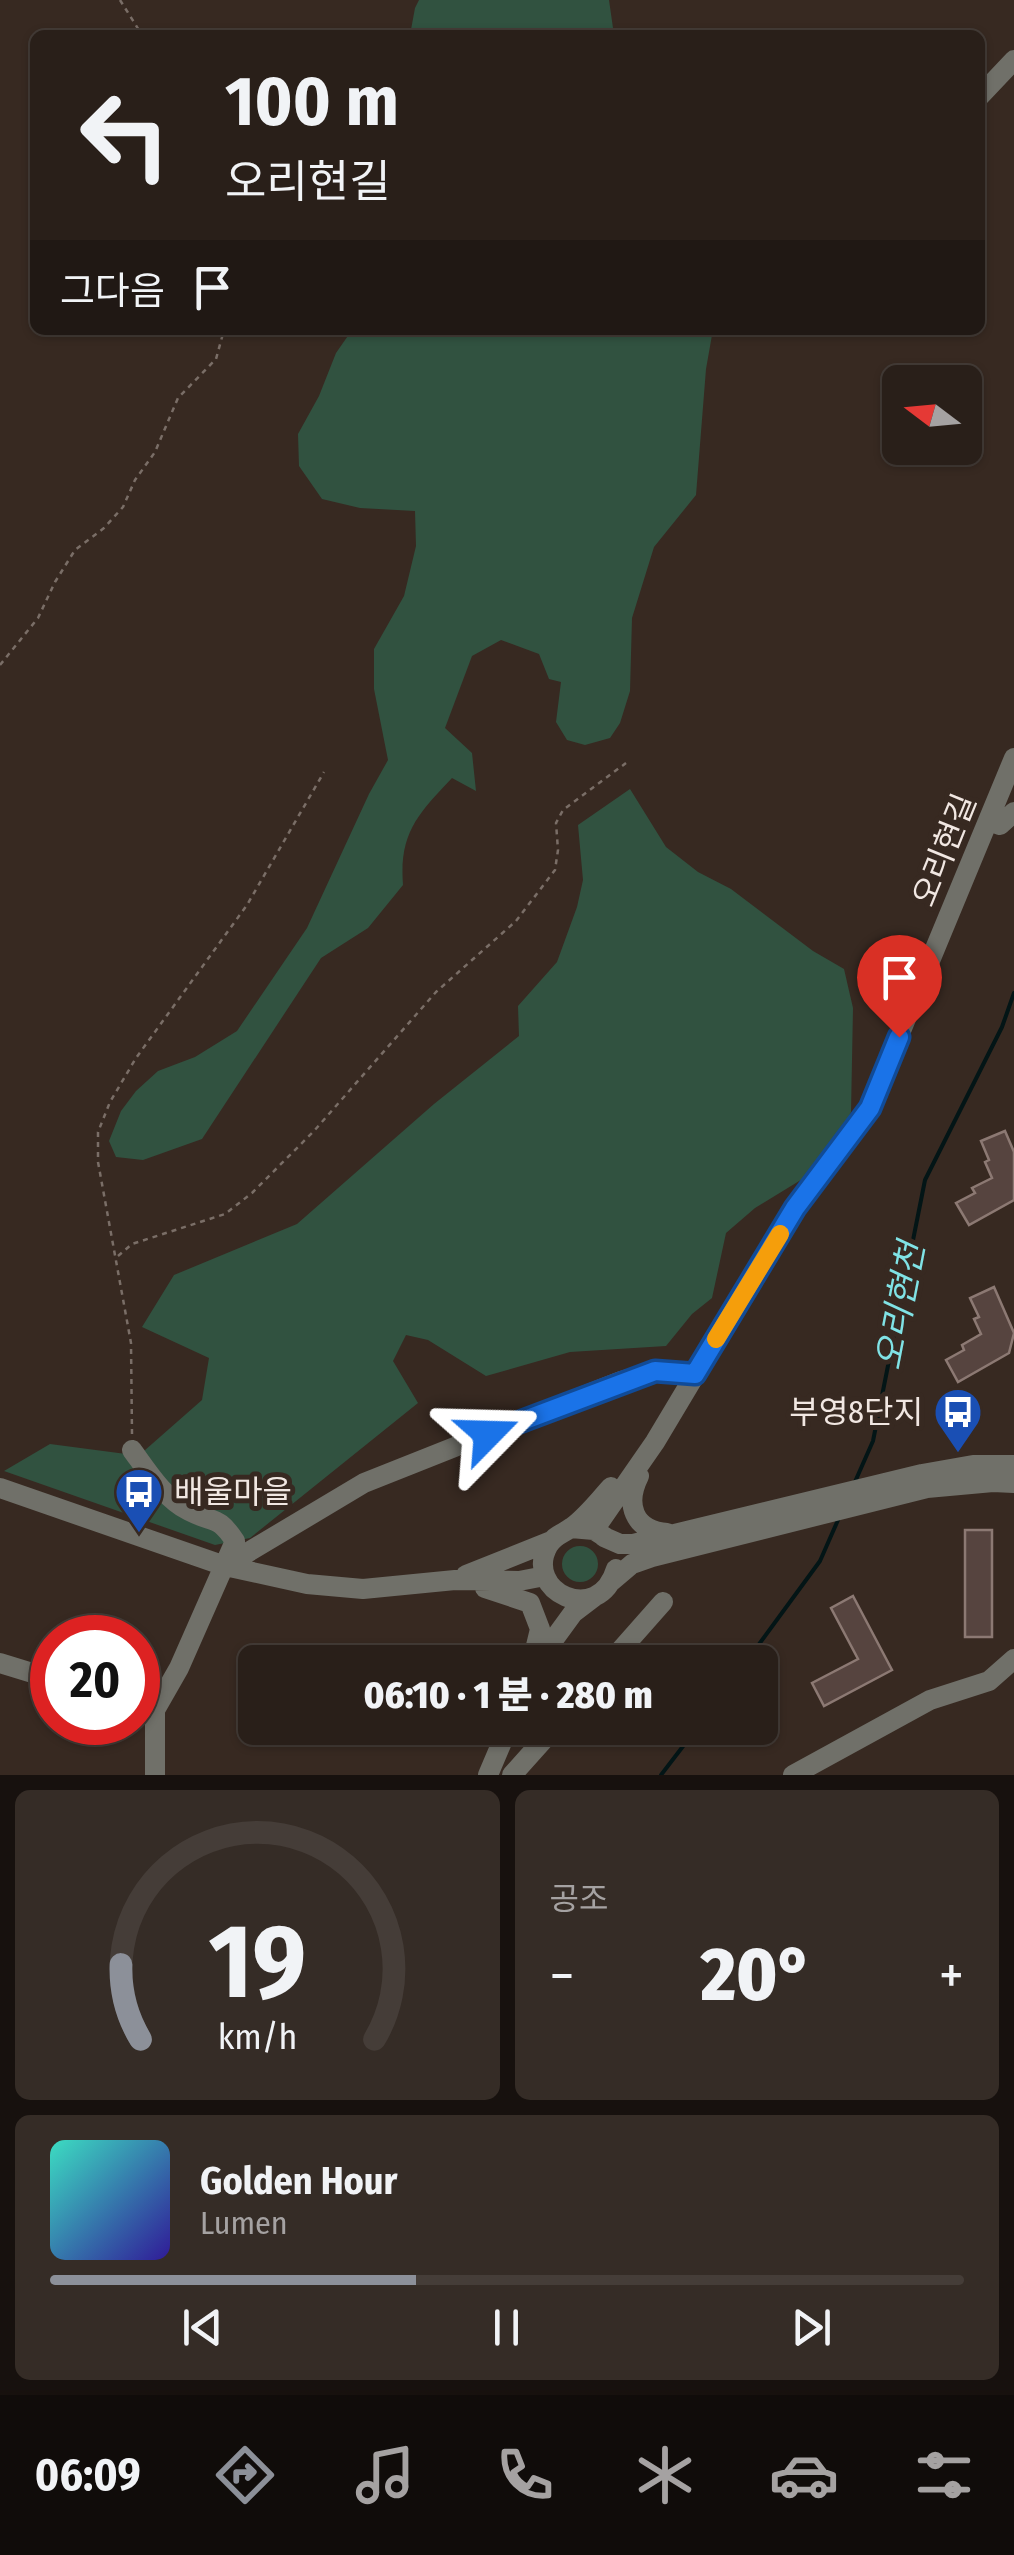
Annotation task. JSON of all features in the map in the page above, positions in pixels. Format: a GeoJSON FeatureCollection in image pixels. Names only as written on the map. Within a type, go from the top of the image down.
{"type":"FeatureCollection","features":[{"type":"Feature","properties":{"kind":"street"},"geometry":{"type":"LineString","coordinates":[[985,91],[1014,60]]}},
{"type":"Feature","properties":{"kind":"street","name":"오리현길"},"geometry":{"type":"LineString","coordinates":[[600,1534],[795,1208],[870,1108],[1014,758]]}},
{"type":"Feature","properties":{"kind":"street"},"geometry":{"type":"LineString","coordinates":[[989,822],[1000,824],[1014,812]]}},
{"type":"Feature","properties":{"kind":"street"},"geometry":{"type":"LineString","coordinates":[[226,1566],[364,1483],[621,1381],[655,1371],[695,1374]]}},
{"type":"Feature","properties":{"kind":"street"},"geometry":{"type":"LineString","coordinates":[[454,1580],[551,1541],[571,1528],[655,1442]]}},
{"type":"Feature","properties":{"kind":"street"},"geometry":{"type":"LineString","coordinates":[[655,1442],[631,1491],[631,1509],[648,1529],[678,1533]]}},
{"type":"Feature","properties":{"kind":"street"},"geometry":{"type":"LineString","coordinates":[[132,1450],[162,1490],[187,1510],[222,1522],[235,1541],[179,1668],[160,1690]]}},
{"type":"Feature","properties":{"kind":"street"},"geometry":{"type":"LineString","coordinates":[[547,1645],[573,1612],[632,1564],[741,1527],[974,1466],[1014,1465]]}},
{"type":"Feature","properties":{"kind":"street"},"geometry":{"type":"LineString","coordinates":[[924,1481],[1014,1483]]}},
{"type":"Feature","properties":{"kind":"street"},"geometry":{"type":"LineString","coordinates":[[0,1488],[226,1566],[307,1584],[363,1589],[545,1576]]}},
{"type":"Feature","properties":{"kind":"street"},"geometry":{"type":"LineString","coordinates":[[571,1528],[600,1534],[620,1544],[633,1544],[678,1533],[741,1527]]}},
{"type":"Feature","properties":{"kind":"street"},"geometry":{"type":"LineString","coordinates":[[600,1534],[616,1558],[612,1581]]}},
{"type":"Feature","properties":{"kind":"street"},"geometry":{"type":"LineString","coordinates":[[551,1541],[545,1552],[545,1576],[560,1594],[583,1600],[594,1597]]}},
{"type":"Feature","properties":{"kind":"street"},"geometry":{"type":"LineString","coordinates":[[454,1580],[530,1603],[540,1629],[537,1645]]}},
{"type":"Feature","properties":{"kind":"street"},"geometry":{"type":"LineString","coordinates":[[540,1645],[560,1594]]}},
{"type":"Feature","properties":{"kind":"street"},"geometry":{"type":"LineString","coordinates":[[625,1645],[663,1602]]}},
{"type":"Feature","properties":{"kind":"street"},"geometry":{"type":"LineString","coordinates":[[793,1775],[930,1700],[989,1681],[1014,1660]]}},
{"type":"Feature","properties":{"kind":"street"},"geometry":{"type":"LineString","coordinates":[[0,1664],[30,1672]]}},
{"type":"Feature","properties":{"kind":"street"},"geometry":{"type":"LineString","coordinates":[[151,1745],[155,1775]]}},
{"type":"Feature","properties":{"kind":"street"},"geometry":{"type":"LineString","coordinates":[[488,1775],[500,1745]]}},
{"type":"Feature","properties":{"kind":"street"},"geometry":{"type":"LineString","coordinates":[[512,1775],[538,1745]]}},
{"type":"Feature","properties":{"kind":"path"},"geometry":{"type":"LineString","coordinates":[[120,0],[139,30]]}},
{"type":"Feature","properties":{"kind":"path"},"geometry":{"type":"LineString","coordinates":[[0,665],[38,618],[54,582],[75,550],[123,508],[135,480],[155,452],[178,398],[216,359],[223,335]]}},
{"type":"Feature","properties":{"kind":"path"},"geometry":{"type":"LineString","coordinates":[[117,1257],[132,1244],[225,1214],[252,1193],[314,1130],[436,992],[516,920],[555,870],[556,823],[563,810],[626,762]]}},
{"type":"Feature","properties":{"kind":"path"},"geometry":{"type":"LineString","coordinates":[[132,1450],[130,1343],[98,1162],[98,1132],[110,1102],[136,1058],[248,905],[324,772]]}},
{"type":"Feature","properties":{"kind":"green space"},"geometry":{"type":"Polygon","coordinates":[[[419,0],[609,0],[613,30],[411,30],[419,0]]]}},
{"type":"Feature","properties":{"kind":"green space"},"geometry":{"type":"Polygon","coordinates":[[[349,335],[712,335],[696,495],[654,547],[632,618],[630,691],[620,723],[610,738],[585,745],[567,740],[556,722],[561,682],[549,679],[539,654],[501,640],[472,656],[445,728],[472,753],[476,791],[452,778],[429,803],[408,838],[403,885],[368,928],[321,958],[202,1139],[143,1160],[116,1157],[109,1141],[121,1111],[136,1091],[158,1071],[195,1057],[237,1031],[307,928],[388,760],[374,689],[374,649],[404,596],[416,546],[415,511],[360,508],[322,499],[299,466],[298,434],[349,335]]]}},
{"type":"Feature","properties":{"kind":"green space"},"geometry":{"type":"Polygon","coordinates":[[[630,789],[666,847],[844,969],[853,1008],[851,1112],[827,1164],[755,1208],[726,1233],[712,1298],[692,1314],[666,1346],[570,1352],[486,1376],[428,1340],[406,1335],[393,1361],[418,1403],[250,1538],[215,1545],[4,1471],[50,1444],[126,1454],[144,1451],[202,1400],[209,1358],[142,1327],[174,1275],[297,1224],[434,1104],[519,1036],[518,1006],[557,962],[577,907],[583,880],[578,825],[630,789]]]}},
{"type":"Feature","properties":{"kind":"green space"},"geometry":{"type":"Polygon","coordinates":[[[580,1546],[593,1551],[598,1564],[593,1577],[580,1582],[567,1577],[562,1564],[567,1551],[580,1546]]]}},
{"type":"Feature","properties":{"kind":"building"},"geometry":{"type":"Polygon","coordinates":[[[1005,1131],[1014,1152],[1014,1200],[969,1225],[956,1203],[975,1193],[972,1188],[992,1178],[981,1141],[1005,1131]]]}},
{"type":"Feature","properties":{"kind":"building"},"geometry":{"type":"Polygon","coordinates":[[[994,1287],[1014,1333],[1009,1353],[958,1382],[946,1360],[981,1334],[974,1319],[979,1317],[970,1298],[994,1287]]]}},
{"type":"Feature","properties":{"kind":"building"},"geometry":{"type":"Polygon","coordinates":[[[965,1530],[992,1530],[992,1637],[965,1637],[965,1530]]]}},
{"type":"Feature","properties":{"kind":"building"},"geometry":{"type":"Polygon","coordinates":[[[853,1596],[892,1670],[824,1706],[812,1683],[858,1659],[831,1608],[853,1596]]]}},
{"type":"Feature","properties":{"kind":"waterway","name":"오리현천"},"geometry":{"type":"LineString","coordinates":[[854,1484],[873,1441],[925,1180],[1002,1027],[1014,993]]}},
{"type":"Feature","properties":{"kind":"waterway","name":"오리현천"},"geometry":{"type":"LineString","coordinates":[[758,1645],[820,1561],[838,1520]]}},
{"type":"Feature","properties":{"kind":"waterway","name":"오리현천"},"geometry":{"type":"LineString","coordinates":[[661,1775],[684,1745]]}},
{"type":"Feature","properties":{"kind":"slow traffic"},"geometry":{"type":"LineString","coordinates":[[716,1339],[780,1234]]}},
{"type":"Feature","properties":{"kind":"place","name":"부영8단지"},"geometry":{"type":"Point","coordinates":[958,1454]}},
{"type":"Feature","properties":{"kind":"place","name":"배울마을"},"geometry":{"type":"Point","coordinates":[139,1534]}},
{"type":"Feature","properties":{"kind":"route"},"geometry":{"type":"LineString","coordinates":[[488,1434],[655,1371],[695,1374],[795,1208],[870,1108],[899,1037]]}}]}
